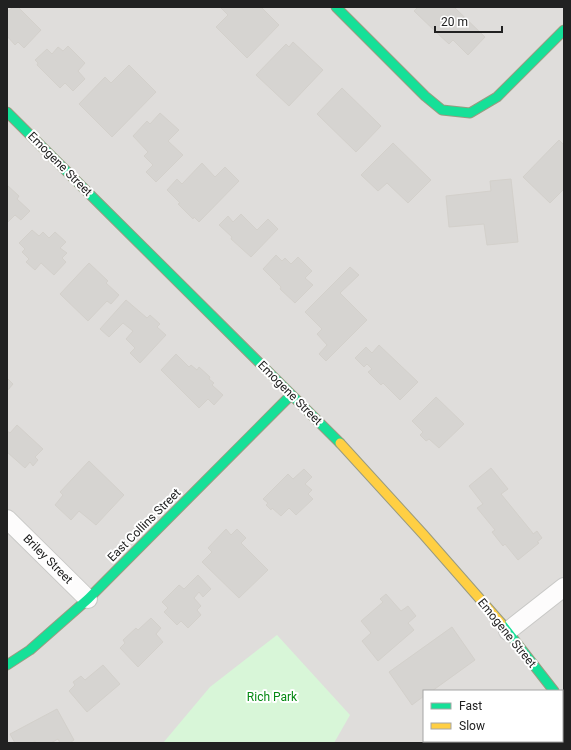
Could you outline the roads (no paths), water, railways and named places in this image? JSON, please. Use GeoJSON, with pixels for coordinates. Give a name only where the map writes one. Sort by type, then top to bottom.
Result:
{"type":"FeatureCollection","features":[{"type":"Feature","properties":{"kind":"street"},"geometry":{"type":"LineString","coordinates":[[336,7],[425,96],[442,110],[470,113],[497,97],[564,30]]}},
{"type":"Feature","properties":{"kind":"street","name":"Emogene Street"},"geometry":{"type":"LineString","coordinates":[[7,112],[350,453],[508,631],[553,690]]}},
{"type":"Feature","properties":{"kind":"street","name":"East Collins Street"},"geometry":{"type":"LineString","coordinates":[[7,665],[30,650],[88,599],[292,395]]}},
{"type":"Feature","properties":{"kind":"street","name":"Briley Street"},"geometry":{"type":"LineString","coordinates":[[7,519],[88,599]]}},
{"type":"Feature","properties":{"kind":"street"},"geometry":{"type":"LineString","coordinates":[[508,631],[564,587]]}},
{"type":"Feature","properties":{"kind":"park label","name":"Rich Park"},"geometry":{"type":"Point","coordinates":[272,697]}}]}
